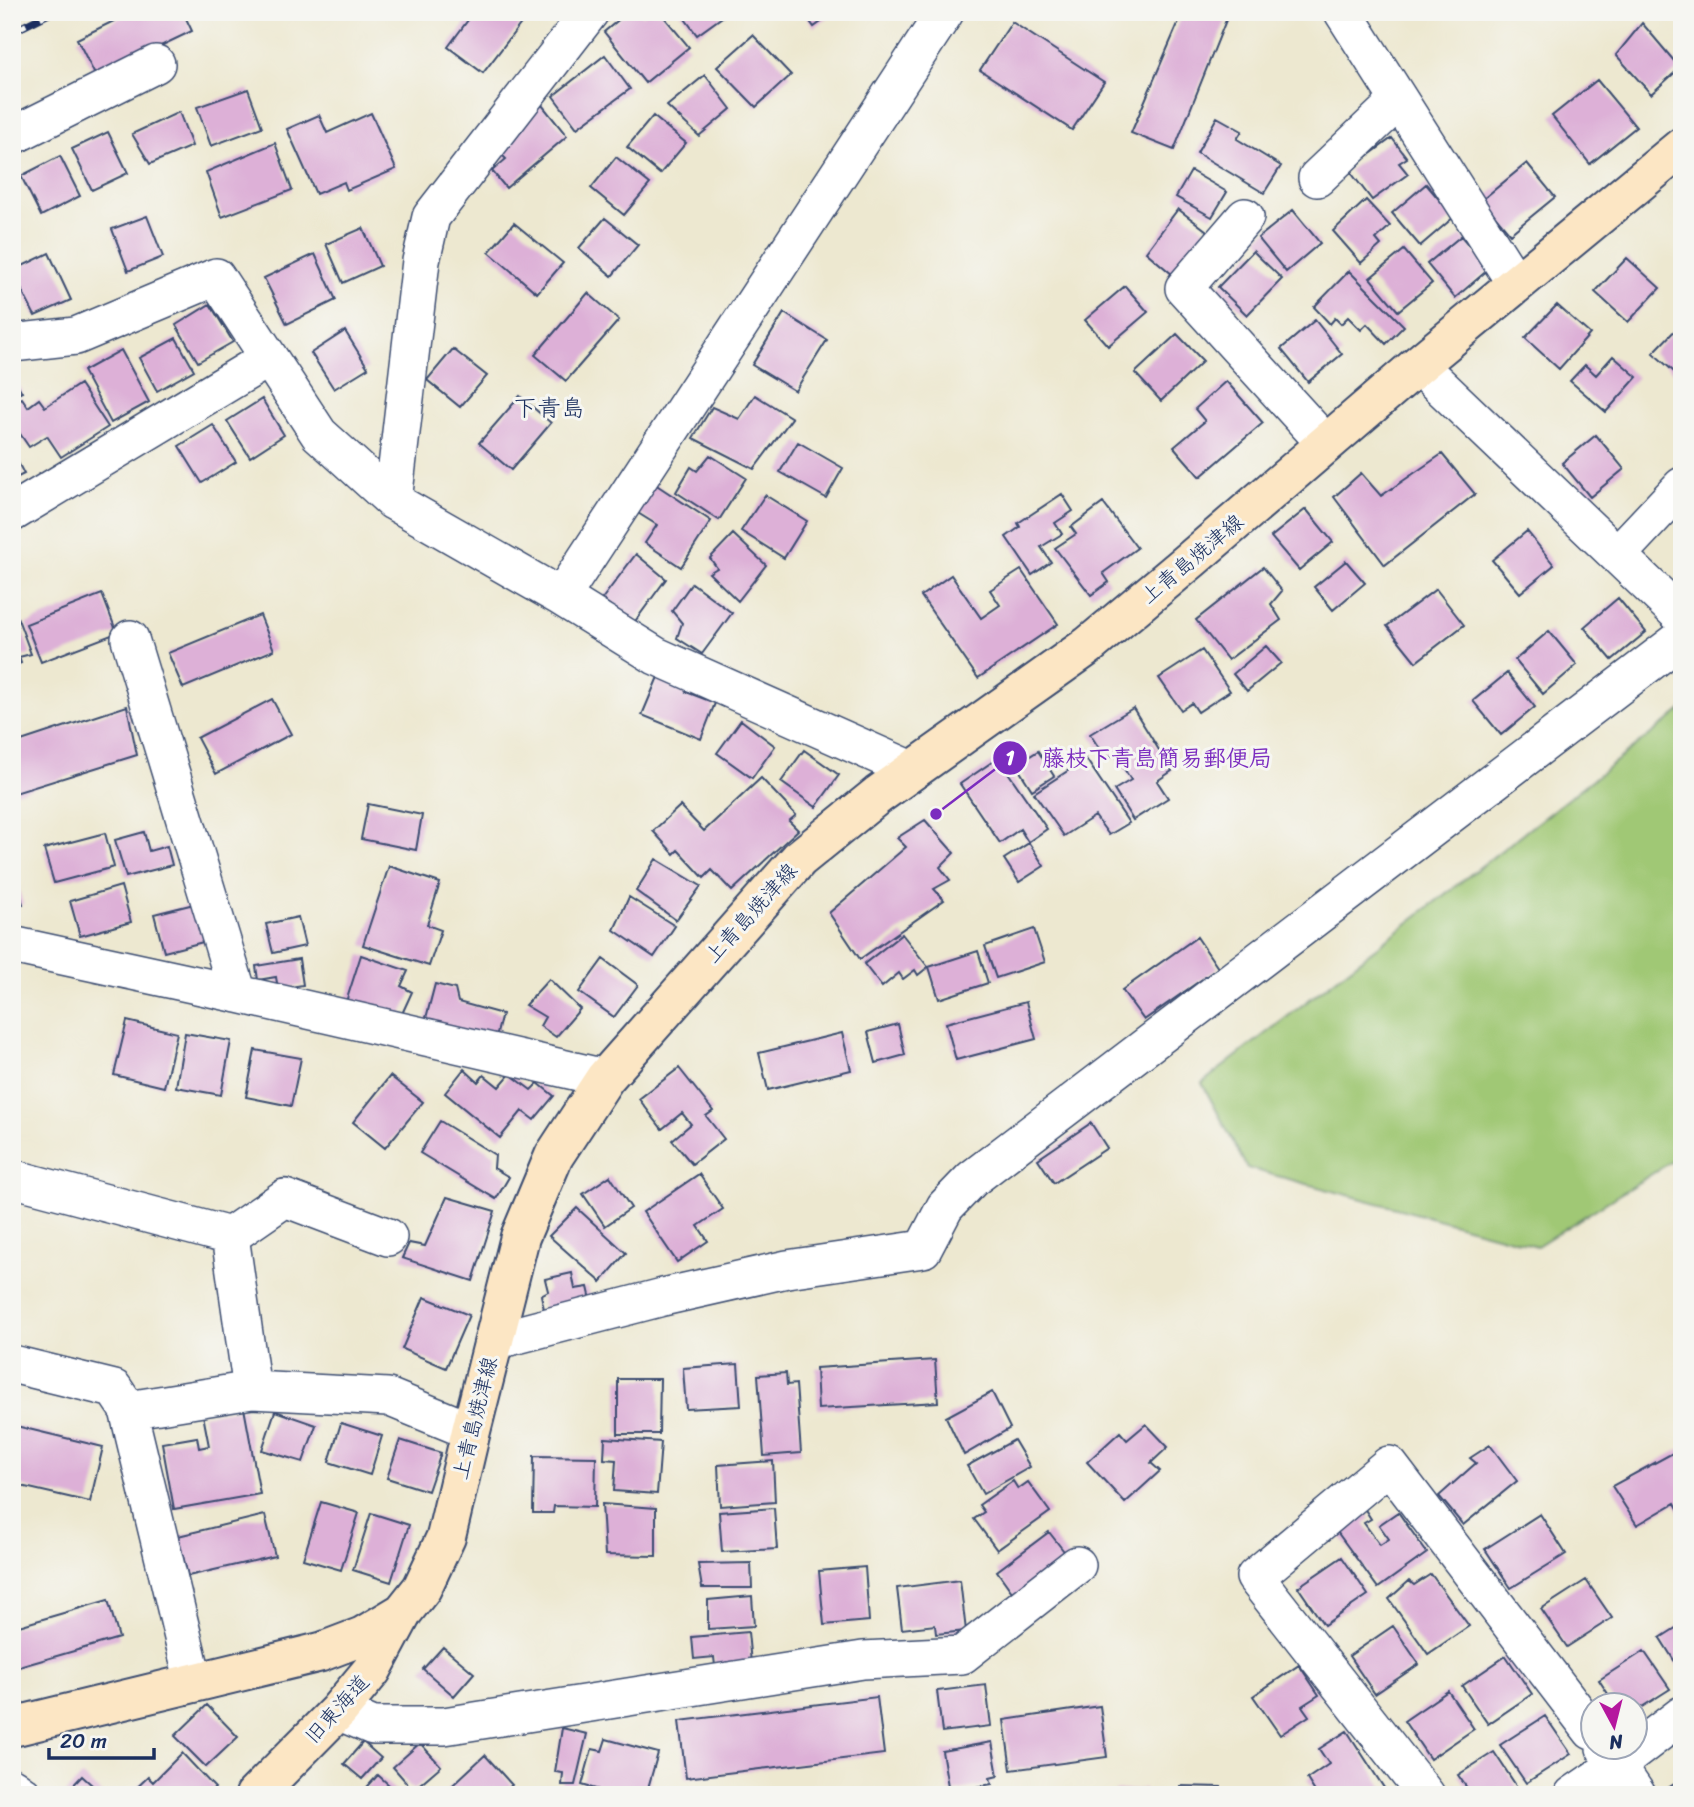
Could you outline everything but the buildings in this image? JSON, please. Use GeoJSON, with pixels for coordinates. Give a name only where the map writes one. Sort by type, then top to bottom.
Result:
{"type":"FeatureCollection","features":[{"type":"Feature","properties":{"kind":"main road","name":"上青島焼津線"},"geometry":{"type":"LineString","coordinates":[[12,1727],[321,1652],[363,1636],[403,1612],[422,1588],[446,1537],[520,1237],[554,1156],[605,1078],[799,859],[878,795],[1088,646],[1419,365],[1682,147]]}},
{"type":"Feature","properties":{"kind":"main road","name":"旧東海道"},"geometry":{"type":"LineString","coordinates":[[255,1795],[338,1712],[372,1670],[403,1612]]}},
{"type":"Feature","properties":{"kind":"street"},"geometry":{"type":"LineString","coordinates":[[393,501],[421,261],[431,217],[590,12]]}},
{"type":"Feature","properties":{"kind":"street"},"geometry":{"type":"LineString","coordinates":[[561,597],[945,12]]}},
{"type":"Feature","properties":{"kind":"street"},"geometry":{"type":"LineString","coordinates":[[1343,12],[1516,284]]}},
{"type":"Feature","properties":{"kind":"street"},"geometry":{"type":"LineString","coordinates":[[12,136],[156,64]]}},
{"type":"Feature","properties":{"kind":"street"},"geometry":{"type":"LineString","coordinates":[[1318,177],[1399,100]]}},
{"type":"Feature","properties":{"kind":"street"},"geometry":{"type":"LineString","coordinates":[[1245,217],[1184,288],[1326,444]]}},
{"type":"Feature","properties":{"kind":"street"},"geometry":{"type":"LineString","coordinates":[[12,343],[76,336],[216,277],[319,434],[393,501],[561,597],[656,656],[912,770]]}},
{"type":"Feature","properties":{"kind":"street"},"geometry":{"type":"LineString","coordinates":[[12,513],[269,358]]}},
{"type":"Feature","properties":{"kind":"street"},"geometry":{"type":"LineString","coordinates":[[1419,365],[1682,617]]}},
{"type":"Feature","properties":{"kind":"street"},"geometry":{"type":"LineString","coordinates":[[1617,555],[1682,486]]}},
{"type":"Feature","properties":{"kind":"street"},"geometry":{"type":"LineString","coordinates":[[494,1341],[663,1297],[787,1269],[923,1249],[945,1207],[972,1179],[1682,638]]}},
{"type":"Feature","properties":{"kind":"street"},"geometry":{"type":"LineString","coordinates":[[130,639],[238,994]]}},
{"type":"Feature","properties":{"kind":"street"},"geometry":{"type":"LineString","coordinates":[[12,945],[605,1078]]}},
{"type":"Feature","properties":{"kind":"street"},"geometry":{"type":"LineString","coordinates":[[12,1178],[230,1236],[285,1198],[388,1237]]}},
{"type":"Feature","properties":{"kind":"street"},"geometry":{"type":"LineString","coordinates":[[230,1236],[252,1390]]}},
{"type":"Feature","properties":{"kind":"street"},"geometry":{"type":"LineString","coordinates":[[12,1364],[114,1389],[128,1410],[194,1683]]}},
{"type":"Feature","properties":{"kind":"street"},"geometry":{"type":"LineString","coordinates":[[128,1410],[252,1390],[387,1397],[471,1431]]}},
{"type":"Feature","properties":{"kind":"street"},"geometry":{"type":"LineString","coordinates":[[1426,1795],[1255,1577],[1389,1465],[1578,1713]]}},
{"type":"Feature","properties":{"kind":"street"},"geometry":{"type":"LineString","coordinates":[[338,1712],[373,1726],[444,1726],[863,1660],[962,1655],[1077,1565]]}},
{"type":"Feature","properties":{"kind":"street"},"geometry":{"type":"LineString","coordinates":[[1648,1735],[1682,1715]]}},
{"type":"Feature","properties":{"kind":"street"},"geometry":{"type":"LineString","coordinates":[[1573,1795],[1605,1762]]}},
{"type":"Feature","properties":{"kind":"street"},"geometry":{"type":"LineString","coordinates":[[1615,1762],[1637,1795]]}},
{"type":"Feature","properties":{"kind":"street"},"geometry":{"type":"LineString","coordinates":[[12,1787],[23,1795]]}},
{"type":"Feature","properties":{"kind":"green space"},"geometry":{"type":"Polygon","coordinates":[[[1682,710],[1682,1155],[1537,1246],[1247,1168],[1202,1083],[1682,710]]]}},
{"type":"Feature","properties":{"kind":"railway"},"geometry":{"type":"LineString","coordinates":[[12,15],[19,12]]}},
{"type":"Feature","properties":{"kind":"railway"},"geometry":{"type":"LineString","coordinates":[[12,32],[52,12]]}},
{"type":"Feature","properties":{"kind":"place","name":"藤枝下青島簡易郵便局"},"geometry":{"type":"Point","coordinates":[936,814]}},
{"type":"Feature","properties":{"kind":"district","name":"下青島"},"geometry":{"type":"Point","coordinates":[549,408]}}]}
